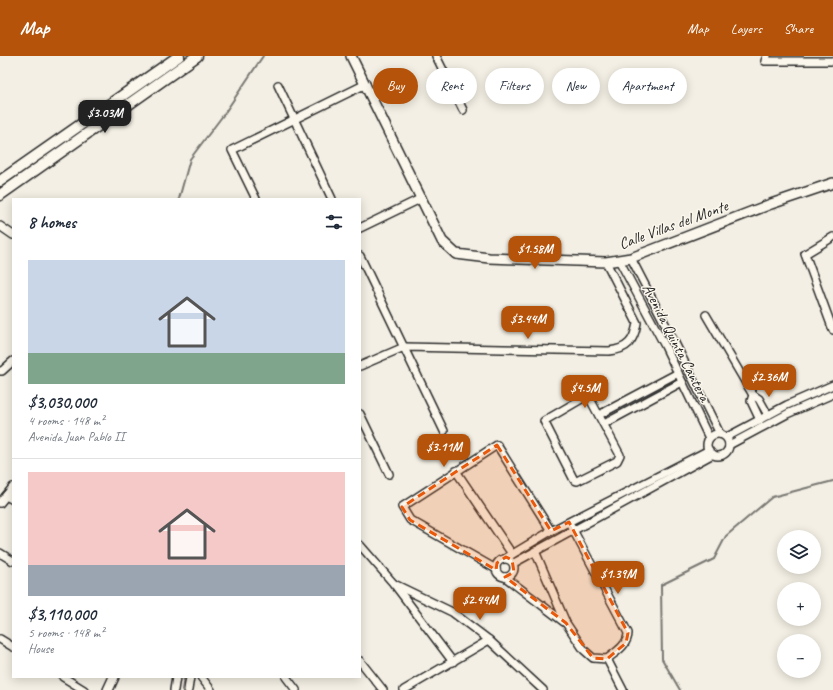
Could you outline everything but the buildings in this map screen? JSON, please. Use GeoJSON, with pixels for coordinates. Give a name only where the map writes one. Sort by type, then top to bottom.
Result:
{"type":"FeatureCollection","features":[{"type":"Feature","properties":{"kind":"main road"},"geometry":{"type":"LineString","coordinates":[[0,181],[179,56]]}},
{"type":"Feature","properties":{"kind":"main road"},"geometry":{"type":"LineString","coordinates":[[0,195],[197,56]]}},
{"type":"Feature","properties":{"kind":"street","name":"Calle Villas del Monte"},"geometry":{"type":"LineString","coordinates":[[351,56],[442,241],[456,254],[489,258],[606,262],[632,258],[771,204],[833,183]]}},
{"type":"Feature","properties":{"kind":"street"},"geometry":{"type":"LineString","coordinates":[[436,56],[463,110]]}},
{"type":"Feature","properties":{"kind":"street"},"geometry":{"type":"LineString","coordinates":[[767,56],[765,61],[821,59],[833,61]]}},
{"type":"Feature","properties":{"kind":"street"},"geometry":{"type":"LineString","coordinates":[[256,198],[232,150],[366,84]]}},
{"type":"Feature","properties":{"kind":"street"},"geometry":{"type":"LineString","coordinates":[[278,85],[332,198]]}},
{"type":"Feature","properties":{"kind":"street"},"geometry":{"type":"LineString","coordinates":[[361,228],[422,198]]}},
{"type":"Feature","properties":{"kind":"street"},"geometry":{"type":"LineString","coordinates":[[0,226],[12,234]]}},
{"type":"Feature","properties":{"kind":"street"},"geometry":{"type":"LineString","coordinates":[[833,237],[805,254],[833,330]]}},
{"type":"Feature","properties":{"kind":"street"},"geometry":{"type":"LineString","coordinates":[[361,258],[444,431]]}},
{"type":"Feature","properties":{"kind":"street","name":"Avenida Quinta Cantera"},"geometry":{"type":"LineString","coordinates":[[632,258],[720,434]]}},
{"type":"Feature","properties":{"kind":"street","name":"Avenida Quinta Cantera"},"geometry":{"type":"LineString","coordinates":[[619,260],[678,374],[709,438]]}},
{"type":"Feature","properties":{"kind":"street"},"geometry":{"type":"LineString","coordinates":[[361,366],[404,347],[619,350],[629,345],[635,334],[637,323],[606,262]]}},
{"type":"Feature","properties":{"kind":"street"},"geometry":{"type":"LineString","coordinates":[[706,315],[753,395],[759,399],[768,416]]}},
{"type":"Feature","properties":{"kind":"street"},"geometry":{"type":"LineString","coordinates":[[0,371],[12,362]]}},
{"type":"Feature","properties":{"kind":"street"},"geometry":{"type":"LineString","coordinates":[[599,415],[678,374]]}},
{"type":"Feature","properties":{"kind":"street"},"geometry":{"type":"LineString","coordinates":[[604,424],[682,382]]}},
{"type":"Feature","properties":{"kind":"street"},"geometry":{"type":"LineString","coordinates":[[727,437],[786,405],[833,385]]}},
{"type":"Feature","properties":{"kind":"street"},"geometry":{"type":"LineString","coordinates":[[729,445],[787,414],[833,394]]}},
{"type":"Feature","properties":{"kind":"street"},"geometry":{"type":"LineString","coordinates":[[753,395],[751,401],[760,420]]}},
{"type":"Feature","properties":{"kind":"street"},"geometry":{"type":"LineString","coordinates":[[585,397],[590,399],[604,424],[620,455],[619,459],[580,480],[574,480],[544,421],[585,397]]}},
{"type":"Feature","properties":{"kind":"street"},"geometry":{"type":"LineString","coordinates":[[361,416],[389,474]]}},
{"type":"Feature","properties":{"kind":"street"},"geometry":{"type":"LineString","coordinates":[[720,434],[727,437],[729,445],[728,450],[724,454],[718,456],[711,452],[707,444],[709,438],[720,434]]}},
{"type":"Feature","properties":{"kind":"street"},"geometry":{"type":"LineString","coordinates":[[551,532],[496,445],[402,507],[410,520],[496,569],[499,575],[505,577],[566,623]]}},
{"type":"Feature","properties":{"kind":"street"},"geometry":{"type":"LineString","coordinates":[[496,569],[499,560],[509,556],[569,522],[617,501],[711,452]]}},
{"type":"Feature","properties":{"kind":"street"},"geometry":{"type":"LineString","coordinates":[[456,471],[514,563],[514,572],[505,577]]}},
{"type":"Feature","properties":{"kind":"street"},"geometry":{"type":"LineString","coordinates":[[0,503],[12,488]]}},
{"type":"Feature","properties":{"kind":"street"},"geometry":{"type":"LineString","coordinates":[[6,496],[12,499]]}},
{"type":"Feature","properties":{"kind":"street"},"geometry":{"type":"LineString","coordinates":[[514,563],[572,530],[617,501]]}},
{"type":"Feature","properties":{"kind":"street"},"geometry":{"type":"LineString","coordinates":[[535,551],[566,623],[584,650],[593,658],[607,659],[626,643],[628,633],[569,522]]}},
{"type":"Feature","properties":{"kind":"street"},"geometry":{"type":"LineString","coordinates":[[361,546],[394,584],[453,662]]}},
{"type":"Feature","properties":{"kind":"street"},"geometry":{"type":"LineString","coordinates":[[0,553],[12,560]]}},
{"type":"Feature","properties":{"kind":"street"},"geometry":{"type":"LineString","coordinates":[[394,584],[452,612],[489,640],[542,689]]}},
{"type":"Feature","properties":{"kind":"street"},"geometry":{"type":"LineString","coordinates":[[0,639],[12,646]]}},
{"type":"Feature","properties":{"kind":"street"},"geometry":{"type":"LineString","coordinates":[[404,690],[489,640]]}},
{"type":"Feature","properties":{"kind":"street"},"geometry":{"type":"LineString","coordinates":[[607,659],[622,690]]}},
{"type":"Feature","properties":{"kind":"street"},"geometry":{"type":"LineString","coordinates":[[361,662],[383,690]]}},
{"type":"Feature","properties":{"kind":"street"},"geometry":{"type":"LineString","coordinates":[[65,678],[84,690]]}},
{"type":"Feature","properties":{"kind":"street"},"geometry":{"type":"LineString","coordinates":[[74,684],[77,678]]}},
{"type":"Feature","properties":{"kind":"street"},"geometry":{"type":"LineString","coordinates":[[108,690],[114,678]]}},
{"type":"Feature","properties":{"kind":"street"},"geometry":{"type":"LineString","coordinates":[[174,690],[176,678]]}},
{"type":"Feature","properties":{"kind":"street"},"geometry":{"type":"LineString","coordinates":[[188,690],[190,678]]}},
{"type":"Feature","properties":{"kind":"street"},"geometry":{"type":"LineString","coordinates":[[202,678],[211,690]]}},
{"type":"Feature","properties":{"kind":"street"},"geometry":{"type":"LineString","coordinates":[[287,678],[296,690]]}},
{"type":"Feature","properties":{"kind":"highlighted area"},"geometry":{"type":"Polygon","coordinates":[[[497,445],[551,531],[569,522],[628,633],[626,643],[607,659],[593,658],[566,623],[505,577],[514,572],[512,560],[506,557],[497,563],[496,570],[410,520],[402,507],[497,445]]]}},
{"type":"Feature","properties":{"kind":"waterway"},"geometry":{"type":"LineString","coordinates":[[179,198],[190,159],[224,114],[263,56]]}},
{"type":"Feature","properties":{"kind":"waterway"},"geometry":{"type":"LineString","coordinates":[[680,690],[662,659],[661,585],[714,559],[726,536],[772,497],[833,481]]}},
{"type":"Feature","properties":{"kind":"waterway"},"geometry":{"type":"LineString","coordinates":[[182,690],[184,678]]}}]}
